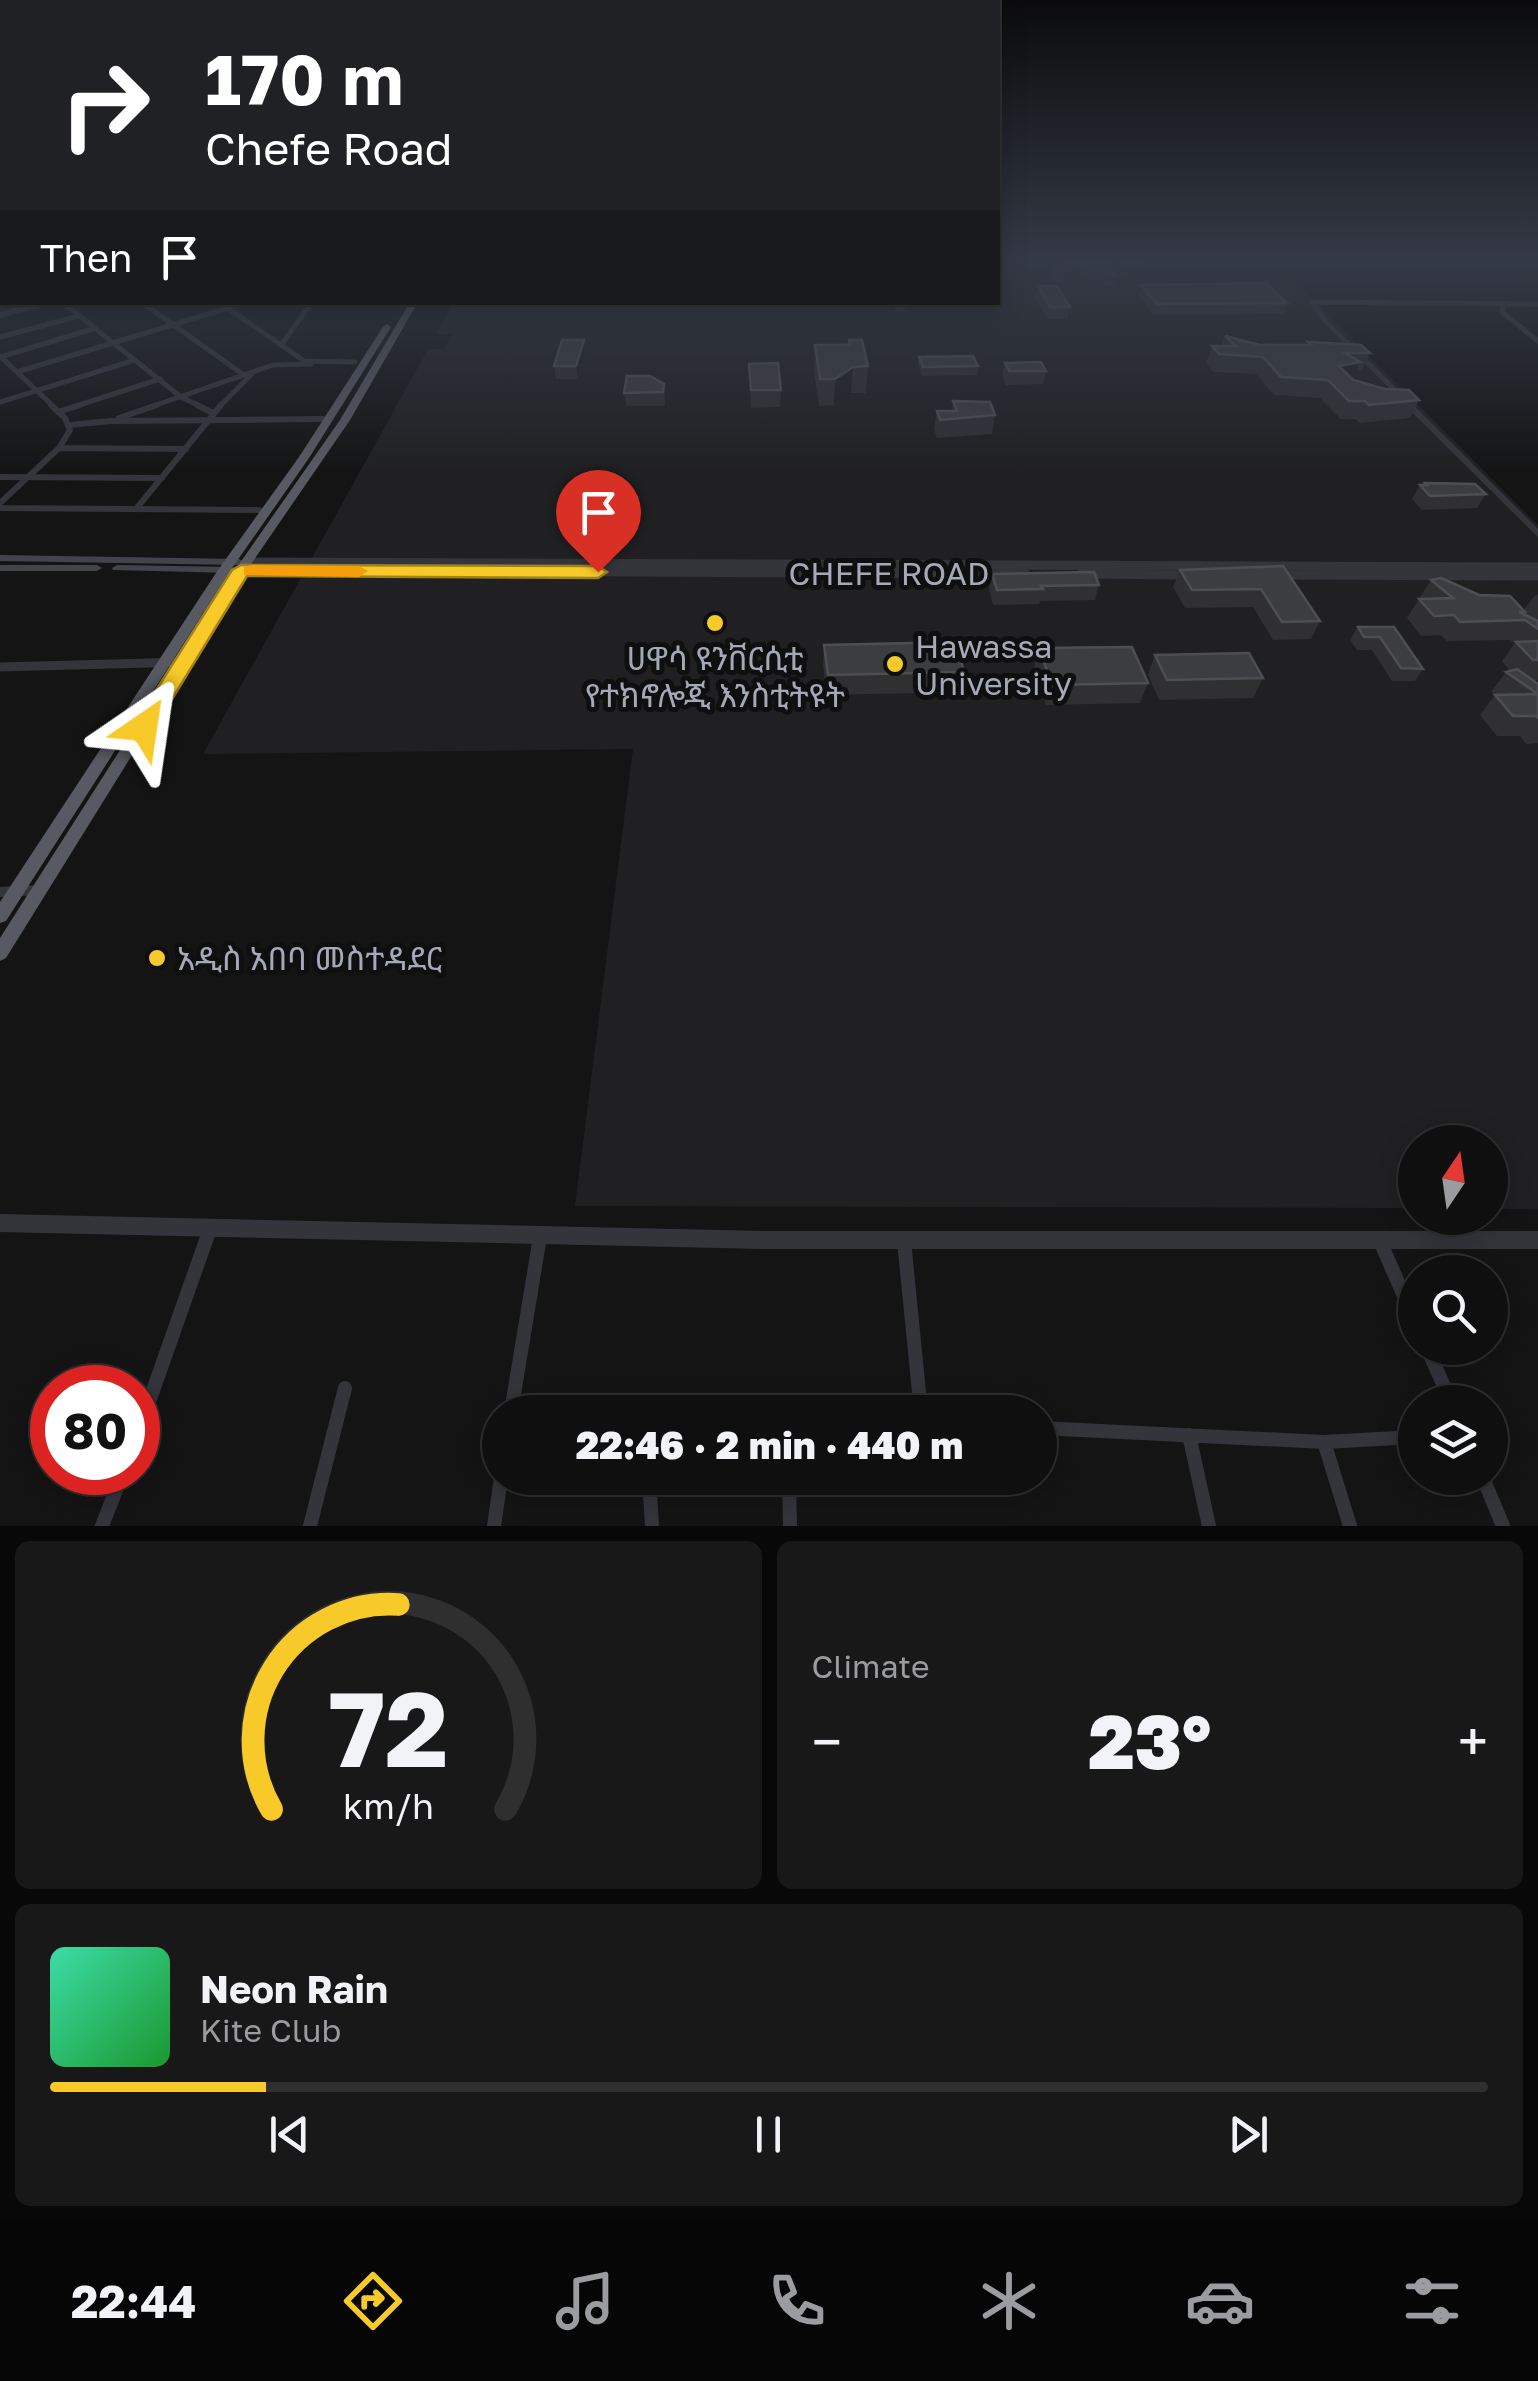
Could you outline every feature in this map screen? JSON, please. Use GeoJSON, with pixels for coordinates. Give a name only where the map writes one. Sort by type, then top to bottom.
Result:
{"type":"FeatureCollection","features":[{"type":"Feature","properties":{"kind":"highway"},"geometry":{"type":"LineString","coordinates":[[0,953],[186,662],[235,566],[384,332]]}},
{"type":"Feature","properties":{"kind":"highway"},"geometry":{"type":"LineString","coordinates":[[0,916],[8,892],[166,662],[336,434],[396,332]]}},
{"type":"Feature","properties":{"kind":"main road"},"geometry":{"type":"LineString","coordinates":[[0,558],[235,566]]}},
{"type":"Feature","properties":{"kind":"main road"},"geometry":{"type":"LineString","coordinates":[[0,568],[235,566]]}},
{"type":"Feature","properties":{"kind":"street"},"geometry":{"type":"LineString","coordinates":[[0,356],[82,332]]}},
{"type":"Feature","properties":{"kind":"street"},"geometry":{"type":"LineString","coordinates":[[101,332],[181,397],[212,416]]}},
{"type":"Feature","properties":{"kind":"street"},"geometry":{"type":"LineString","coordinates":[[17,372],[151,332]]}},
{"type":"Feature","properties":{"kind":"street"},"geometry":{"type":"LineString","coordinates":[[181,332],[244,375]]}},
{"type":"Feature","properties":{"kind":"street"},"geometry":{"type":"LineString","coordinates":[[264,332],[311,364]]}},
{"type":"Feature","properties":{"kind":"street"},"geometry":{"type":"LineString","coordinates":[[282,344],[290,332]]}},
{"type":"Feature","properties":{"kind":"street"},"geometry":{"type":"LineString","coordinates":[[1336,332],[1538,534]]}},
{"type":"Feature","properties":{"kind":"street"},"geometry":{"type":"LineString","coordinates":[[0,356],[69,425],[69,436],[59,448],[0,506]]}},
{"type":"Feature","properties":{"kind":"street"},"geometry":{"type":"LineString","coordinates":[[0,402],[135,360]]}},
{"type":"Feature","properties":{"kind":"street"},"geometry":{"type":"LineString","coordinates":[[112,421],[276,364],[355,362]]}},
{"type":"Feature","properties":{"kind":"street"},"geometry":{"type":"LineString","coordinates":[[136,509],[212,416],[254,372]]}},
{"type":"Feature","properties":{"kind":"street"},"geometry":{"type":"LineString","coordinates":[[58,412],[160,379]]}},
{"type":"Feature","properties":{"kind":"street"},"geometry":{"type":"LineString","coordinates":[[69,425],[212,416],[323,419]]}},
{"type":"Feature","properties":{"kind":"street"},"geometry":{"type":"LineString","coordinates":[[59,448],[186,448]]}},
{"type":"Feature","properties":{"kind":"street"},"geometry":{"type":"LineString","coordinates":[[0,477],[163,478]]}},
{"type":"Feature","properties":{"kind":"street"},"geometry":{"type":"LineString","coordinates":[[0,506],[259,510]]}},
{"type":"Feature","properties":{"kind":"street","name":"CHEFE ROAD"},"geometry":{"type":"LineString","coordinates":[[235,566],[1538,567]]}},
{"type":"Feature","properties":{"kind":"street","name":"CHEFE ROAD"},"geometry":{"type":"LineString","coordinates":[[235,566],[1538,576]]}},
{"type":"Feature","properties":{"kind":"street"},"geometry":{"type":"LineString","coordinates":[[0,667],[186,662]]}},
{"type":"Feature","properties":{"kind":"street"},"geometry":{"type":"LineString","coordinates":[[8,892],[41,890]]}},
{"type":"Feature","properties":{"kind":"street"},"geometry":{"type":"LineString","coordinates":[[0,1223],[540,1237],[1538,1240]]}},
{"type":"Feature","properties":{"kind":"street"},"geometry":{"type":"LineString","coordinates":[[160,1371],[210,1229]]}},
{"type":"Feature","properties":{"kind":"street"},"geometry":{"type":"LineString","coordinates":[[514,1395],[540,1237]]}},
{"type":"Feature","properties":{"kind":"street"},"geometry":{"type":"LineString","coordinates":[[904,1240],[919,1395]]}},
{"type":"Feature","properties":{"kind":"street"},"geometry":{"type":"LineString","coordinates":[[1380,1240],[1398,1282]]}},
{"type":"Feature","properties":{"kind":"street"},"geometry":{"type":"LineString","coordinates":[[310,1526],[345,1388]]}},
{"type":"Feature","properties":{"kind":"street"},"geometry":{"type":"LineString","coordinates":[[1057,1429],[1324,1442],[1398,1439]]}},
{"type":"Feature","properties":{"kind":"street"},"geometry":{"type":"LineString","coordinates":[[1188,1436],[1209,1526]]}},
{"type":"Feature","properties":{"kind":"street"},"geometry":{"type":"LineString","coordinates":[[1324,1442],[1350,1526]]}},
{"type":"Feature","properties":{"kind":"street"},"geometry":{"type":"LineString","coordinates":[[102,1526],[114,1495]]}},
{"type":"Feature","properties":{"kind":"street"},"geometry":{"type":"LineString","coordinates":[[494,1526],[499,1495]]}},
{"type":"Feature","properties":{"kind":"street"},"geometry":{"type":"LineString","coordinates":[[650,1495],[652,1526]]}},
{"type":"Feature","properties":{"kind":"street"},"geometry":{"type":"LineString","coordinates":[[789,1495],[790,1526]]}},
{"type":"Feature","properties":{"kind":"street"},"geometry":{"type":"LineString","coordinates":[[1489,1495],[1502,1526]]}},
{"type":"Feature","properties":{"kind":"shaded area","name":"Hawassa University"},"geometry":{"type":"Polygon","coordinates":[[[1345,332],[1538,525],[1538,1209],[1508,1209],[1508,1125],[1398,1125],[1398,1208],[575,1206],[633,749],[203,754],[428,349],[444,349],[452,334],[436,334],[1345,332]]]}},
{"type":"Feature","properties":{"kind":"building"},"geometry":{"type":"Polygon","coordinates":[[[1225,336],[1260,345],[1361,345],[1370,353],[1345,353],[1360,362],[1339,366],[1353,380],[1385,389],[1409,390],[1419,400],[1369,405],[1365,401],[1349,401],[1328,380],[1281,377],[1263,357],[1219,354],[1212,346],[1236,346],[1225,336]]]}},
{"type":"Feature","properties":{"kind":"building"},"geometry":{"type":"Polygon","coordinates":[[[562,340],[584,340],[576,366],[554,366],[562,340]]]}},
{"type":"Feature","properties":{"kind":"building"},"geometry":{"type":"Polygon","coordinates":[[[849,340],[862,340],[868,366],[853,367],[835,379],[820,379],[815,345],[850,345],[849,340]]]}},
{"type":"Feature","properties":{"kind":"building"},"geometry":{"type":"Polygon","coordinates":[[[973,356],[978,366],[923,367],[919,357],[973,356]]]}},
{"type":"Feature","properties":{"kind":"building"},"geometry":{"type":"Polygon","coordinates":[[[1041,362],[1046,371],[1009,371],[1005,363],[1041,362]]]}},
{"type":"Feature","properties":{"kind":"building"},"geometry":{"type":"Polygon","coordinates":[[[778,363],[781,390],[751,390],[749,364],[778,363]]]}},
{"type":"Feature","properties":{"kind":"building"},"geometry":{"type":"Polygon","coordinates":[[[627,376],[650,376],[664,384],[663,392],[624,393],[627,376]]]}},
{"type":"Feature","properties":{"kind":"building"},"geometry":{"type":"Polygon","coordinates":[[[953,401],[990,402],[995,415],[940,420],[937,411],[957,411],[953,401]]]}},
{"type":"Feature","properties":{"kind":"building"},"geometry":{"type":"Polygon","coordinates":[[[1475,484],[1486,494],[1430,496],[1420,485],[1475,484]]]}},
{"type":"Feature","properties":{"kind":"building"},"geometry":{"type":"Polygon","coordinates":[[[1283,566],[1320,621],[1282,622],[1261,589],[1192,590],[1180,570],[1283,566]]]}},
{"type":"Feature","properties":{"kind":"building"},"geometry":{"type":"Polygon","coordinates":[[[1094,572],[1099,585],[997,590],[992,574],[1094,572]]]}},
{"type":"Feature","properties":{"kind":"building"},"geometry":{"type":"Polygon","coordinates":[[[1441,578],[1479,595],[1510,596],[1525,612],[1519,612],[1538,621],[1538,629],[1525,620],[1460,622],[1454,615],[1434,616],[1419,599],[1453,598],[1431,580],[1441,578]]]}},
{"type":"Feature","properties":{"kind":"building"},"geometry":{"type":"Polygon","coordinates":[[[1358,627],[1394,627],[1423,669],[1401,668],[1380,637],[1364,637],[1358,627]]]}},
{"type":"Feature","properties":{"kind":"building"},"geometry":{"type":"Polygon","coordinates":[[[1538,641],[1538,660],[1533,660],[1516,642],[1538,641]]]}},
{"type":"Feature","properties":{"kind":"building"},"geometry":{"type":"Polygon","coordinates":[[[956,642],[964,672],[828,675],[824,645],[956,642]]]}},
{"type":"Feature","properties":{"kind":"building"},"geometry":{"type":"Polygon","coordinates":[[[1132,647],[1148,683],[1052,685],[1039,648],[1132,647]]]}},
{"type":"Feature","properties":{"kind":"building"},"geometry":{"type":"Polygon","coordinates":[[[1249,653],[1263,678],[1167,680],[1155,655],[1249,653]]]}},
{"type":"Feature","properties":{"kind":"building"},"geometry":{"type":"Polygon","coordinates":[[[1517,669],[1538,684],[1538,694],[1506,672],[1517,669]]]}},
{"type":"Feature","properties":{"kind":"building"},"geometry":{"type":"Polygon","coordinates":[[[1538,694],[1538,718],[1513,716],[1495,695],[1538,694]]]}},
{"type":"Feature","properties":{"kind":"slow traffic"},"geometry":{"type":"LineString","coordinates":[[251,571],[359,571]]}},
{"type":"Feature","properties":{"kind":"place","name":"ሀዋሳ ዩንቨርሲቲ የተክኖሎጂ እንስቲትዩት"},"geometry":{"type":"Point","coordinates":[715,623]}},
{"type":"Feature","properties":{"kind":"place","name":"Hawassa University"},"geometry":{"type":"Point","coordinates":[895,664]}},
{"type":"Feature","properties":{"kind":"place","name":"አዲስ አበባ መስተዳደር"},"geometry":{"type":"Point","coordinates":[157,958]}},
{"type":"Feature","properties":{"kind":"route"},"geometry":{"type":"LineString","coordinates":[[144,727],[241,570],[598,572]]}}]}
